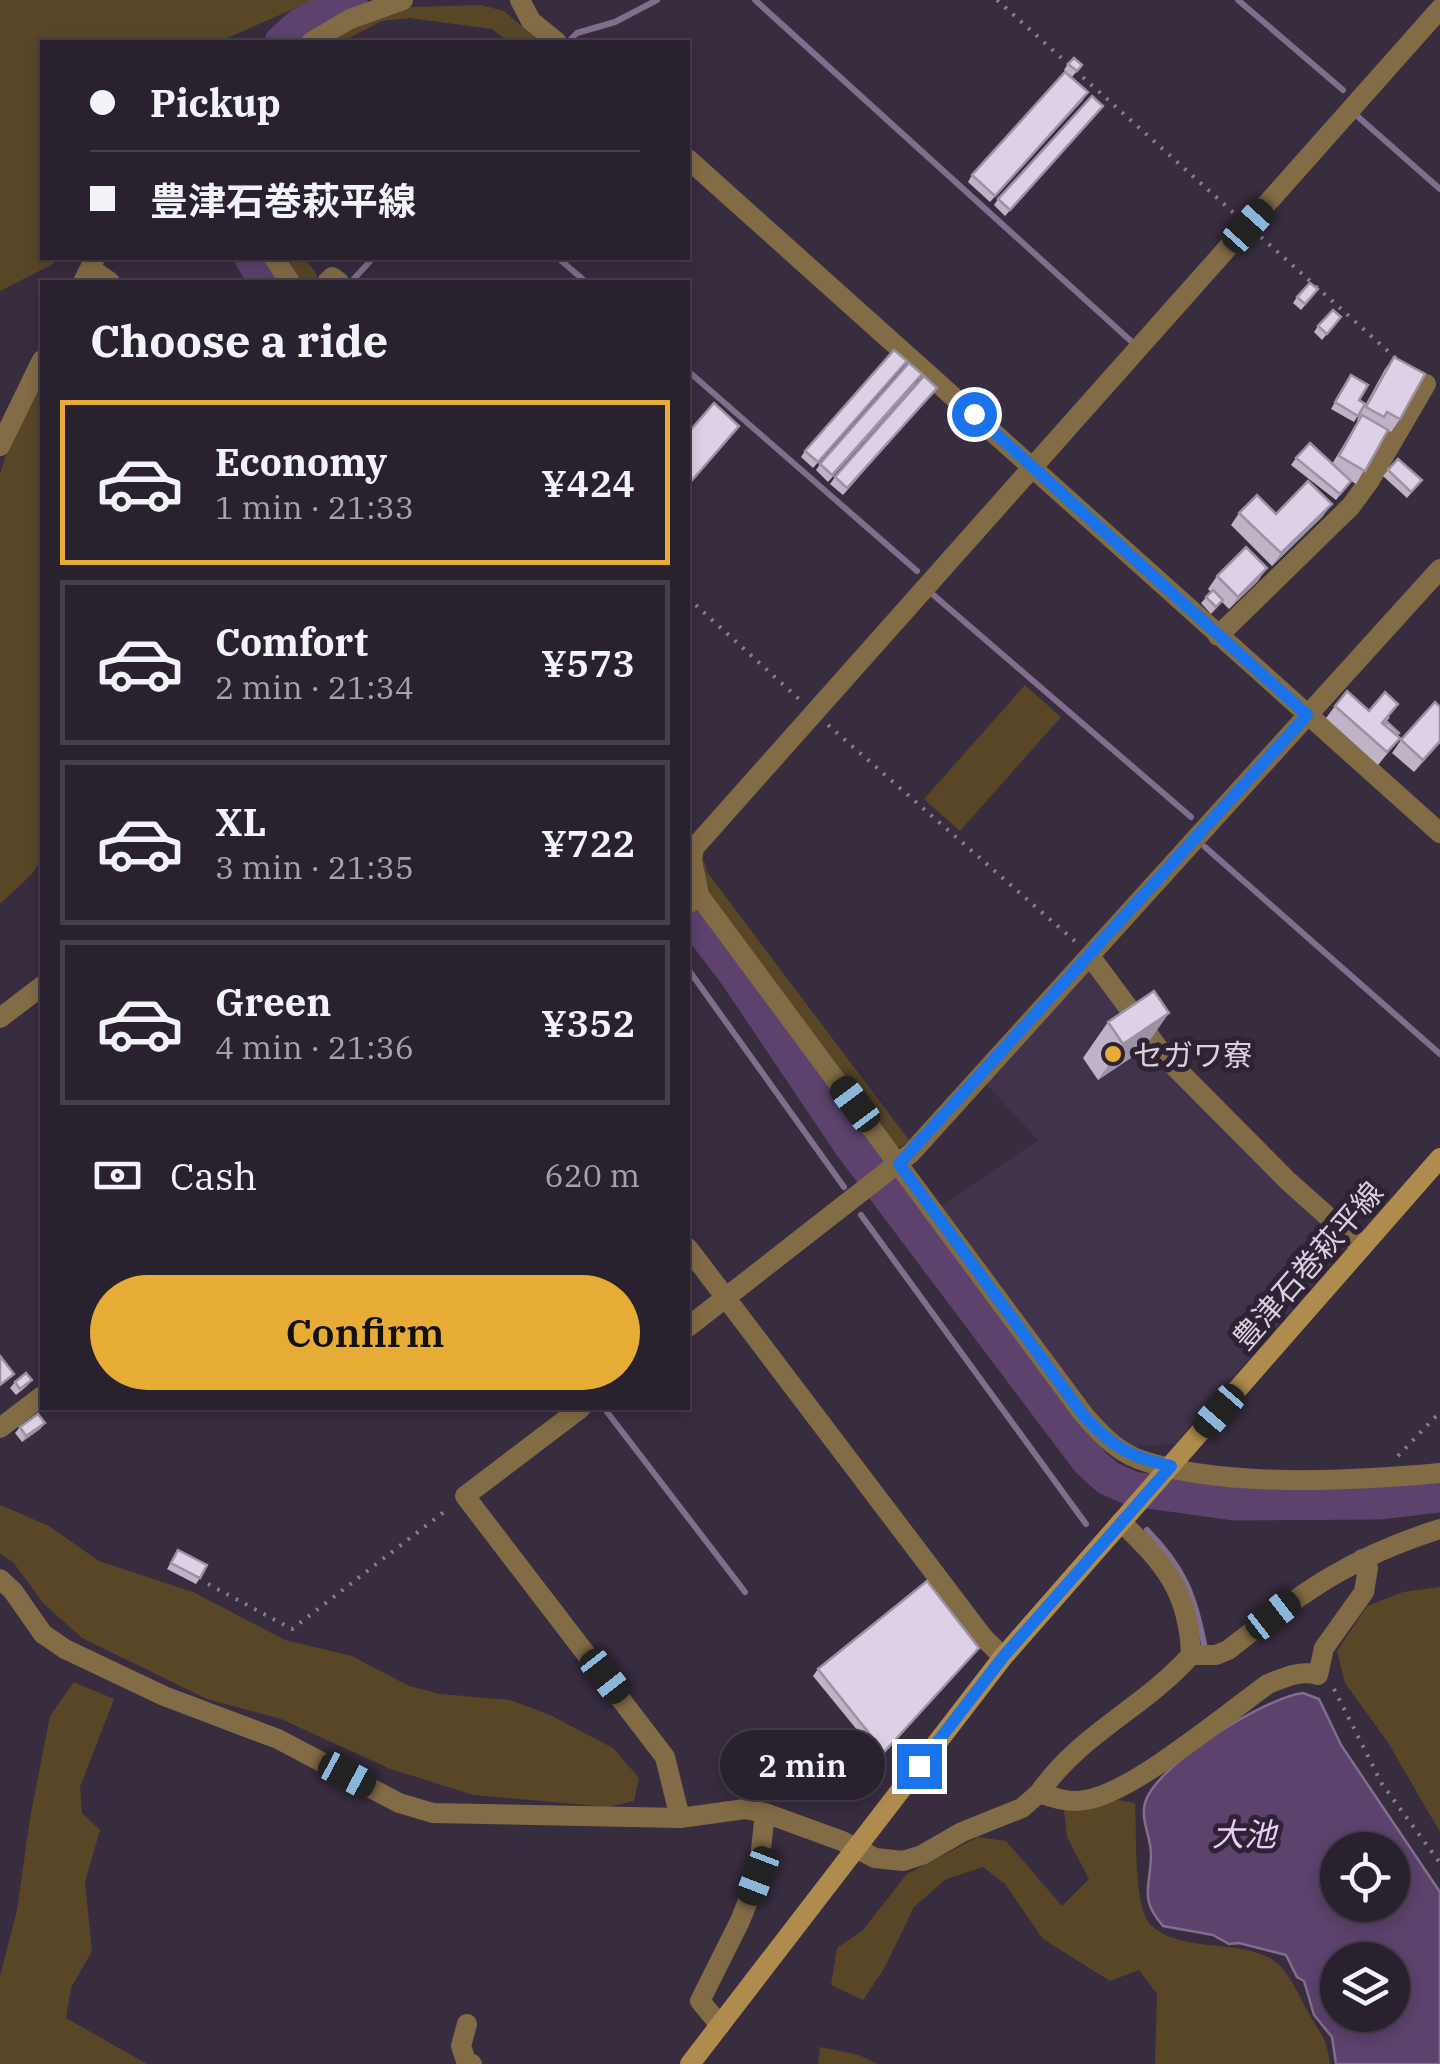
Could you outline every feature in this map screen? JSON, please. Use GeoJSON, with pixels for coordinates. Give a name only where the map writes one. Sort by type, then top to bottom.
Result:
{"type":"FeatureCollection","features":[{"type":"Feature","properties":{"kind":"main road","name":"豊津石巻萩平線"},"geometry":{"type":"LineString","coordinates":[[690,2064],[1003,1657],[1440,1158]]}},
{"type":"Feature","properties":{"kind":"street"},"geometry":{"type":"LineString","coordinates":[[314,40],[350,20],[403,0]]}},
{"type":"Feature","properties":{"kind":"street"},"geometry":{"type":"LineString","coordinates":[[520,0],[531,21],[554,40]]}},
{"type":"Feature","properties":{"kind":"street"},"geometry":{"type":"LineString","coordinates":[[1440,9],[813,712],[694,848],[692,860],[692,895],[1084,1416],[1110,1443],[1166,1471],[1237,1478],[1387,1478],[1440,1472]]}},
{"type":"Feature","properties":{"kind":"street"},"geometry":{"type":"LineString","coordinates":[[690,161],[1440,833]]}},
{"type":"Feature","properties":{"kind":"street"},"geometry":{"type":"LineString","coordinates":[[0,446],[40,364]]}},
{"type":"Feature","properties":{"kind":"street"},"geometry":{"type":"LineString","coordinates":[[1218,636],[1350,506],[1426,384]]}},
{"type":"Feature","properties":{"kind":"street"},"geometry":{"type":"LineString","coordinates":[[690,1325],[897,1165],[1440,569]]}},
{"type":"Feature","properties":{"kind":"street"},"geometry":{"type":"LineString","coordinates":[[1090,956],[1165,1057],[1288,1181],[1362,1247]]}},
{"type":"Feature","properties":{"kind":"street"},"geometry":{"type":"LineString","coordinates":[[0,1018],[40,988]]}},
{"type":"Feature","properties":{"kind":"street"},"geometry":{"type":"LineString","coordinates":[[690,1251],[983,1636],[1003,1657]]}},
{"type":"Feature","properties":{"kind":"street"},"geometry":{"type":"LineString","coordinates":[[0,1428],[40,1398]]}},
{"type":"Feature","properties":{"kind":"street"},"geometry":{"type":"LineString","coordinates":[[578,1410],[465,1496],[665,1757],[680,1818]]}},
{"type":"Feature","properties":{"kind":"street"},"geometry":{"type":"LineString","coordinates":[[0,1578],[13,1590],[43,1634],[66,1649],[164,1696],[278,1739],[400,1803],[433,1813],[680,1818],[744,1808],[888,1861],[922,1855],[962,1832],[1022,1808],[1084,1741],[1174,1674],[1192,1655],[1189,1618],[1182,1597],[1168,1571],[1123,1519]]}},
{"type":"Feature","properties":{"kind":"street"},"geometry":{"type":"LineString","coordinates":[[1192,1655],[1216,1656],[1228,1650],[1328,1575],[1391,1544],[1440,1529]]}},
{"type":"Feature","properties":{"kind":"street"},"geometry":{"type":"LineString","coordinates":[[1039,1793],[1067,1802],[1089,1800],[1127,1785],[1268,1684],[1291,1675],[1318,1675],[1324,1648],[1364,1592],[1368,1568],[1362,1559]]}},
{"type":"Feature","properties":{"kind":"street"},"geometry":{"type":"LineString","coordinates":[[720,2026],[700,2002],[758,1876],[765,1813]]}},
{"type":"Feature","properties":{"kind":"street"},"geometry":{"type":"LineString","coordinates":[[467,2024],[461,2046],[466,2060],[472,2064]]}},
{"type":"Feature","properties":{"kind":"path"},"geometry":{"type":"LineString","coordinates":[[997,0],[1426,384]]}},
{"type":"Feature","properties":{"kind":"path"},"geometry":{"type":"LineString","coordinates":[[690,600],[1090,956]]}},
{"type":"Feature","properties":{"kind":"path"},"geometry":{"type":"LineString","coordinates":[[1387,1478],[1392,1464],[1440,1412]]}},
{"type":"Feature","properties":{"kind":"path"},"geometry":{"type":"LineString","coordinates":[[208,1584],[292,1629],[465,1496]]}},
{"type":"Feature","properties":{"kind":"path"},"geometry":{"type":"LineString","coordinates":[[1318,1675],[1334,1689],[1382,1784],[1440,1863]]}},
{"type":"Feature","properties":{"kind":"shaded area"},"geometry":{"type":"Polygon","coordinates":[[[0,0],[314,0],[223,40],[40,40],[40,260],[57,260],[0,291],[0,0]]]}},
{"type":"Feature","properties":{"kind":"shaded area"},"geometry":{"type":"Polygon","coordinates":[[[481,5],[504,11],[538,40],[506,40],[492,29],[409,18],[382,21],[345,40],[329,40],[371,19],[409,7],[481,5]]]}},
{"type":"Feature","properties":{"kind":"shaded area"},"geometry":{"type":"Polygon","coordinates":[[[284,260],[306,260],[317,275],[316,280],[297,280],[284,260]]]}},
{"type":"Feature","properties":{"kind":"shaded area"},"geometry":{"type":"Polygon","coordinates":[[[40,386],[40,861],[0,904],[0,474],[13,433],[40,386]]]}},
{"type":"Feature","properties":{"kind":"shaded area"},"geometry":{"type":"Polygon","coordinates":[[[1025,685],[1061,717],[960,831],[924,799],[1025,685]]]}},
{"type":"Feature","properties":{"kind":"shaded area"},"geometry":{"type":"Polygon","coordinates":[[[702,852],[707,872],[909,1140],[901,1147],[895,1146],[706,895],[702,852]]]}},
{"type":"Feature","properties":{"kind":"shaded area"},"geometry":{"type":"Polygon","coordinates":[[[1089,968],[1349,1242],[1175,1444],[1132,1446],[1108,1427],[939,1207],[1038,1140],[985,1083],[1089,968]]]}},
{"type":"Feature","properties":{"kind":"shaded area"},"geometry":{"type":"Polygon","coordinates":[[[0,1505],[49,1526],[99,1561],[193,1592],[285,1640],[352,1656],[409,1686],[440,1694],[510,1700],[550,1715],[613,1748],[639,1778],[634,1801],[608,1807],[473,1795],[388,1768],[281,1719],[207,1699],[82,1638],[44,1604],[13,1562],[0,1554],[0,1505]]]}},
{"type":"Feature","properties":{"kind":"shaded area"},"geometry":{"type":"Polygon","coordinates":[[[1440,1587],[1440,1832],[1387,1741],[1345,1683],[1337,1651],[1367,1606],[1403,1592],[1440,1587]]]}},
{"type":"Feature","properties":{"kind":"shaded area"},"geometry":{"type":"Polygon","coordinates":[[[74,1682],[114,1699],[80,1787],[82,1813],[100,1830],[85,1882],[92,1951],[71,1988],[66,2018],[147,2064],[0,2064],[0,1976],[17,1910],[30,1818],[50,1716],[74,1682]]]}},
{"type":"Feature","properties":{"kind":"shaded area"},"geometry":{"type":"Polygon","coordinates":[[[1118,1800],[1135,1803],[1141,1902],[1151,1925],[1176,1939],[1242,1949],[1276,1962],[1291,1980],[1321,2034],[1330,2064],[1155,2064],[1157,1994],[1139,1970],[1110,1981],[1043,1939],[1005,1884],[983,1867],[946,1879],[914,1907],[885,1967],[863,2000],[831,1985],[837,1948],[862,1931],[907,1874],[978,1837],[1006,1841],[1062,1906],[1089,1879],[1067,1837],[1064,1810],[1118,1800]]]}},
{"type":"Feature","properties":{"kind":"shaded area"},"geometry":{"type":"Polygon","coordinates":[[[820,2047],[859,2055],[877,2064],[818,2064],[820,2047]]]}},
{"type":"Feature","properties":{"kind":"water","name":"大池"},"geometry":{"type":"Polygon","coordinates":[[[1303,1693],[1319,1699],[1341,1745],[1400,1832],[1320,1832],[1320,1922],[1410,1922],[1410,1847],[1440,1892],[1440,2064],[1336,2064],[1328,2032],[1410,2032],[1410,1942],[1320,1942],[1320,2022],[1304,1981],[1297,1977],[1286,1955],[1163,1926],[1155,1916],[1148,1899],[1151,1854],[1144,1814],[1146,1800],[1155,1785],[1192,1751],[1264,1707],[1303,1693]]]}},
{"type":"Feature","properties":{"kind":"building"},"geometry":{"type":"Polygon","coordinates":[[[1074,58],[1082,65],[1077,71],[1068,64],[1074,58]]]}},
{"type":"Feature","properties":{"kind":"building"},"geometry":{"type":"Polygon","coordinates":[[[1065,72],[1088,92],[995,196],[972,175],[1065,72]]]}},
{"type":"Feature","properties":{"kind":"building"},"geometry":{"type":"Polygon","coordinates":[[[1092,96],[1103,106],[1010,210],[998,199],[1092,96]]]}},
{"type":"Feature","properties":{"kind":"building"},"geometry":{"type":"Polygon","coordinates":[[[1310,283],[1318,289],[1305,304],[1297,297],[1310,283]]]}},
{"type":"Feature","properties":{"kind":"building"},"geometry":{"type":"Polygon","coordinates":[[[1333,310],[1341,317],[1327,334],[1318,326],[1333,310]]]}},
{"type":"Feature","properties":{"kind":"building"},"geometry":{"type":"Polygon","coordinates":[[[894,350],[907,361],[818,462],[805,451],[894,350]]]}},
{"type":"Feature","properties":{"kind":"building"},"geometry":{"type":"Polygon","coordinates":[[[1394,357],[1425,374],[1400,419],[1387,412],[1384,417],[1366,407],[1394,357]]]}},
{"type":"Feature","properties":{"kind":"building"},"geometry":{"type":"Polygon","coordinates":[[[909,363],[922,374],[832,475],[820,464],[909,363]]]}},
{"type":"Feature","properties":{"kind":"building"},"geometry":{"type":"Polygon","coordinates":[[[1351,375],[1368,385],[1359,400],[1365,404],[1358,416],[1335,402],[1351,375]]]}},
{"type":"Feature","properties":{"kind":"building"},"geometry":{"type":"Polygon","coordinates":[[[924,376],[937,388],[847,488],[835,477],[924,376]]]}},
{"type":"Feature","properties":{"kind":"building"},"geometry":{"type":"Polygon","coordinates":[[[714,403],[739,426],[690,483],[690,431],[714,403]]]}},
{"type":"Feature","properties":{"kind":"building"},"geometry":{"type":"Polygon","coordinates":[[[1362,415],[1388,430],[1365,471],[1339,456],[1362,415]]]}},
{"type":"Feature","properties":{"kind":"building"},"geometry":{"type":"Polygon","coordinates":[[[1310,443],[1351,481],[1340,494],[1296,458],[1310,443]]]}},
{"type":"Feature","properties":{"kind":"building"},"geometry":{"type":"Polygon","coordinates":[[[1398,459],[1422,480],[1411,492],[1388,470],[1398,459]]]}},
{"type":"Feature","properties":{"kind":"building"},"geometry":{"type":"Polygon","coordinates":[[[1308,481],[1332,504],[1281,553],[1239,513],[1257,495],[1276,514],[1308,481]]]}},
{"type":"Feature","properties":{"kind":"building"},"geometry":{"type":"Polygon","coordinates":[[[1246,547],[1267,568],[1238,597],[1217,576],[1246,547]]]}},
{"type":"Feature","properties":{"kind":"building"},"geometry":{"type":"Polygon","coordinates":[[[1213,590],[1223,600],[1216,607],[1206,597],[1213,590]]]}},
{"type":"Feature","properties":{"kind":"building"},"geometry":{"type":"Polygon","coordinates":[[[1347,691],[1369,711],[1385,692],[1398,704],[1382,723],[1400,738],[1387,752],[1335,706],[1347,691]]]}},
{"type":"Feature","properties":{"kind":"building"},"geometry":{"type":"Polygon","coordinates":[[[1435,702],[1440,707],[1440,741],[1423,760],[1401,740],[1435,702]]]}},
{"type":"Feature","properties":{"kind":"building"},"geometry":{"type":"Polygon","coordinates":[[[1154,991],[1169,1013],[1123,1044],[1108,1022],[1154,991]]]}},
{"type":"Feature","properties":{"kind":"building"},"geometry":{"type":"Polygon","coordinates":[[[0,1356],[14,1374],[0,1385],[0,1356]]]}},
{"type":"Feature","properties":{"kind":"building"},"geometry":{"type":"Polygon","coordinates":[[[26,1373],[32,1380],[20,1389],[15,1382],[26,1373]]]}},
{"type":"Feature","properties":{"kind":"building"},"geometry":{"type":"Polygon","coordinates":[[[38,1414],[45,1423],[26,1436],[20,1427],[38,1414]]]}},
{"type":"Feature","properties":{"kind":"building"},"geometry":{"type":"Polygon","coordinates":[[[178,1550],[207,1565],[200,1578],[171,1563],[178,1550]]]}},
{"type":"Feature","properties":{"kind":"building"},"geometry":{"type":"Polygon","coordinates":[[[927,1581],[979,1648],[884,1752],[818,1669],[927,1581]]]}},
{"type":"Feature","properties":{"kind":"waterway"},"geometry":{"type":"LineString","coordinates":[[284,40],[301,25],[350,0]]}},
{"type":"Feature","properties":{"kind":"waterway"},"geometry":{"type":"LineString","coordinates":[[570,40],[577,33],[615,22],[657,0]]}},
{"type":"Feature","properties":{"kind":"waterway"},"geometry":{"type":"LineString","coordinates":[[755,0],[1132,342]]}},
{"type":"Feature","properties":{"kind":"waterway"},"geometry":{"type":"LineString","coordinates":[[1238,0],[1343,90]]}},
{"type":"Feature","properties":{"kind":"waterway"},"geometry":{"type":"LineString","coordinates":[[1356,115],[1440,189]]}},
{"type":"Feature","properties":{"kind":"waterway"},"geometry":{"type":"LineString","coordinates":[[253,260],[266,280]]}},
{"type":"Feature","properties":{"kind":"waterway"},"geometry":{"type":"LineString","coordinates":[[353,280],[371,260]]}},
{"type":"Feature","properties":{"kind":"waterway"},"geometry":{"type":"LineString","coordinates":[[560,260],[584,280]]}},
{"type":"Feature","properties":{"kind":"waterway"},"geometry":{"type":"LineString","coordinates":[[690,373],[917,571]]}},
{"type":"Feature","properties":{"kind":"waterway"},"geometry":{"type":"LineString","coordinates":[[930,592],[1191,817]]}},
{"type":"Feature","properties":{"kind":"waterway"},"geometry":{"type":"LineString","coordinates":[[1205,847],[1440,1054]]}},
{"type":"Feature","properties":{"kind":"waterway"},"geometry":{"type":"LineString","coordinates":[[690,914],[736,974],[851,1145],[1089,1461],[1108,1478],[1133,1489],[1234,1503],[1378,1502],[1440,1495]]}},
{"type":"Feature","properties":{"kind":"waterway"},"geometry":{"type":"LineString","coordinates":[[690,972],[844,1187]]}},
{"type":"Feature","properties":{"kind":"waterway"},"geometry":{"type":"LineString","coordinates":[[861,1215],[1086,1524]]}},
{"type":"Feature","properties":{"kind":"waterway"},"geometry":{"type":"LineString","coordinates":[[606,1410],[745,1592]]}},
{"type":"Feature","properties":{"kind":"waterway"},"geometry":{"type":"LineString","coordinates":[[1147,1530],[1170,1556],[1185,1582],[1204,1644]]}},
{"type":"Feature","properties":{"kind":"place","name":"セガワ寮"},"geometry":{"type":"Point","coordinates":[1113,1054]}},
{"type":"Feature","properties":{"kind":"route"},"geometry":{"type":"LineString","coordinates":[[919,1766],[1003,1657],[1171,1466],[1138,1458],[1110,1443],[1084,1416],[899,1164],[1307,715],[974,414]]}}]}
